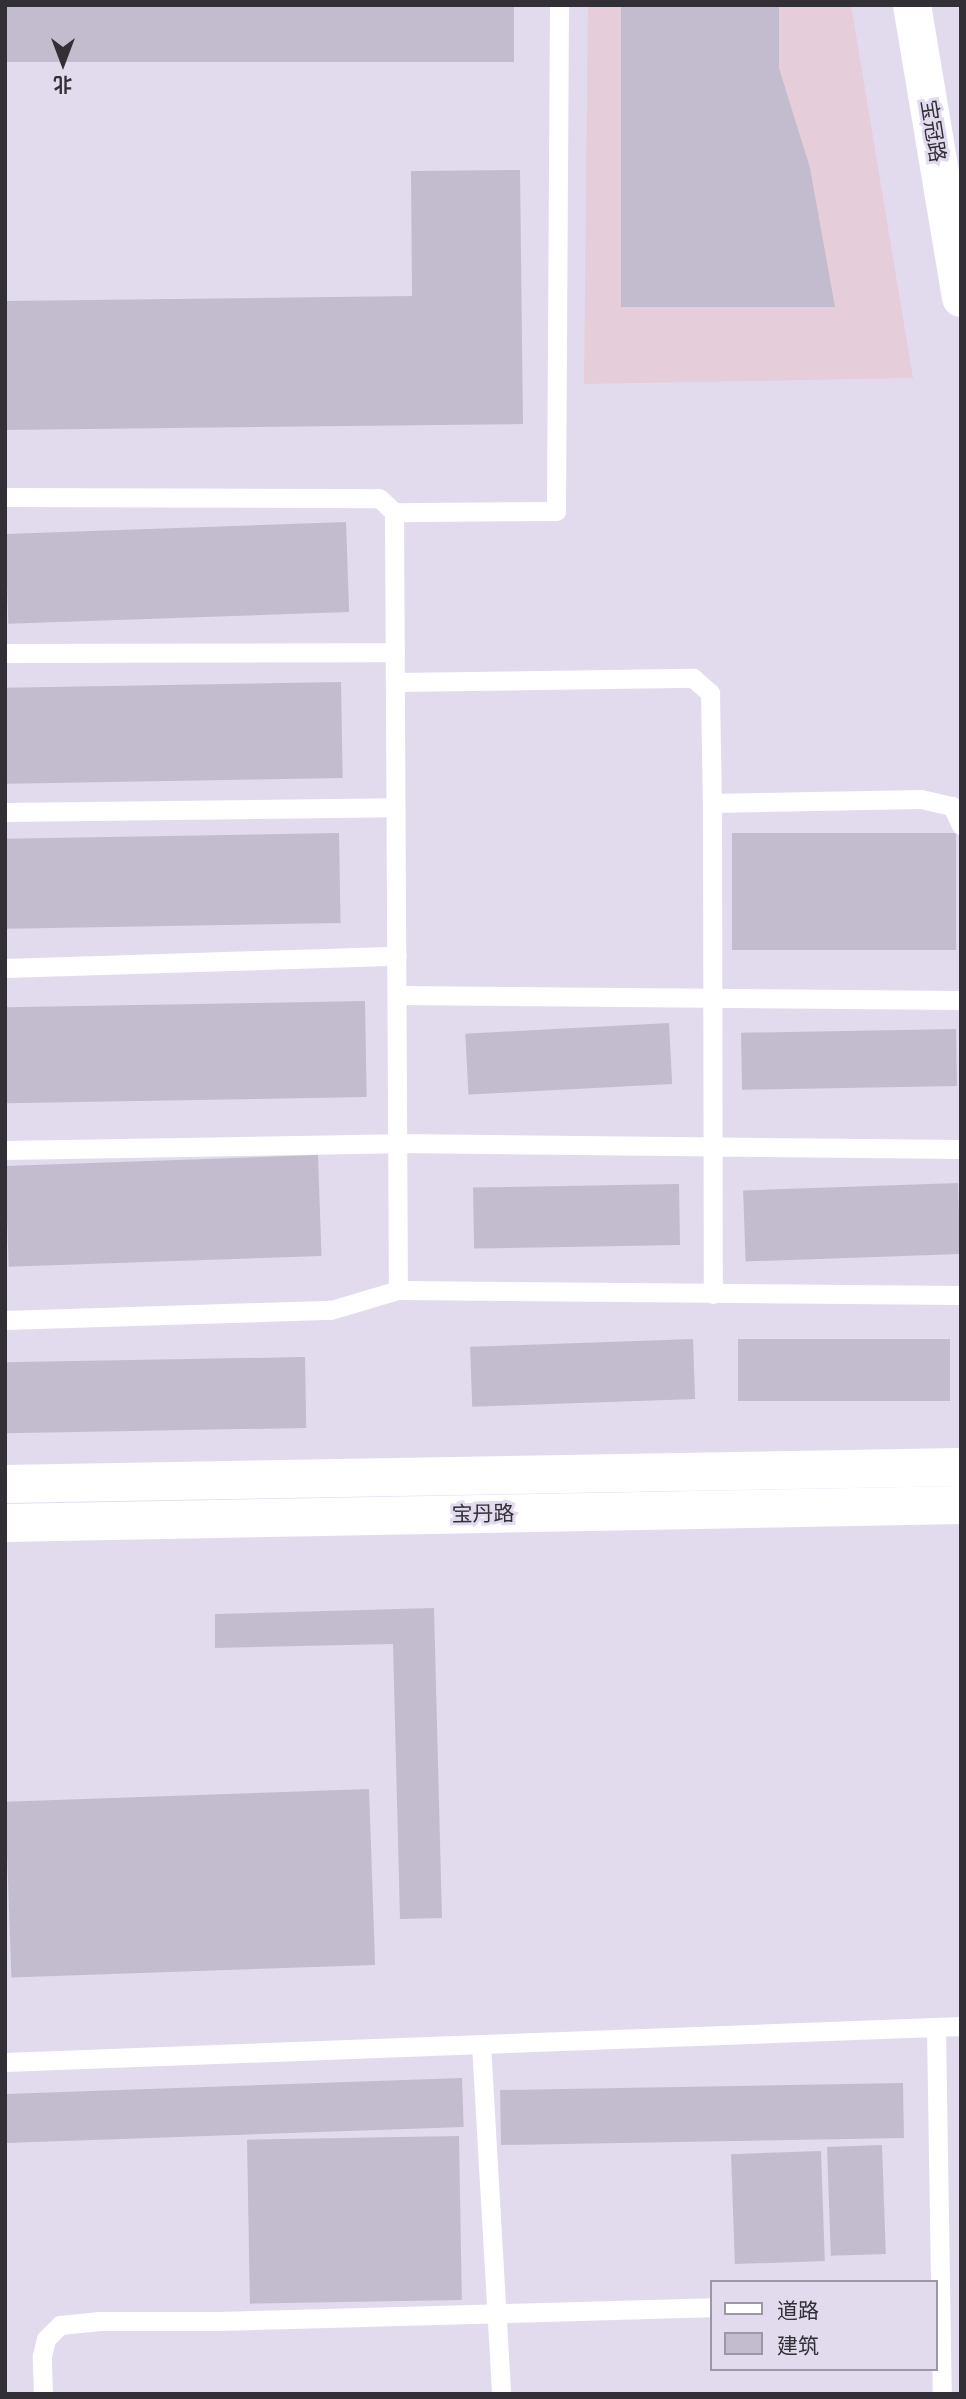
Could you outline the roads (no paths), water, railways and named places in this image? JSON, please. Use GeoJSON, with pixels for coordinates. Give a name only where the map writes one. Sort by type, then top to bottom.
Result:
{"type":"FeatureCollection","features":[{"type":"Feature","properties":{"kind":"street","name":"宝冠路"},"geometry":{"type":"LineString","coordinates":[[912,5],[961,298]]}},
{"type":"Feature","properties":{"kind":"street","name":"宝丹路"},"geometry":{"type":"LineString","coordinates":[[5,1485],[961,1467]]}},
{"type":"Feature","properties":{"kind":"street","name":"宝丹路"},"geometry":{"type":"LineString","coordinates":[[5,1523],[961,1504]]}},
{"type":"Feature","properties":{"kind":"lane"},"geometry":{"type":"LineString","coordinates":[[5,497],[379,498],[394,512],[556,511],[558,5]]}},
{"type":"Feature","properties":{"kind":"lane"},"geometry":{"type":"LineString","coordinates":[[394,512],[398,1290]]}},
{"type":"Feature","properties":{"kind":"lane"},"geometry":{"type":"LineString","coordinates":[[5,653],[395,652]]}},
{"type":"Feature","properties":{"kind":"lane"},"geometry":{"type":"LineString","coordinates":[[396,682],[693,678],[710,693],[713,1294]]}},
{"type":"Feature","properties":{"kind":"lane"},"geometry":{"type":"LineString","coordinates":[[712,803],[921,799],[952,806],[961,825]]}},
{"type":"Feature","properties":{"kind":"lane"},"geometry":{"type":"LineString","coordinates":[[5,812],[396,807]]}},
{"type":"Feature","properties":{"kind":"lane"},"geometry":{"type":"LineString","coordinates":[[5,968],[397,956]]}},
{"type":"Feature","properties":{"kind":"lane"},"geometry":{"type":"LineString","coordinates":[[397,995],[961,1000]]}},
{"type":"Feature","properties":{"kind":"lane"},"geometry":{"type":"LineString","coordinates":[[5,1150],[397,1143],[961,1149]]}},
{"type":"Feature","properties":{"kind":"lane"},"geometry":{"type":"LineString","coordinates":[[5,1320],[331,1310],[398,1290],[961,1295]]}},
{"type":"Feature","properties":{"kind":"lane"},"geometry":{"type":"LineString","coordinates":[[5,2062],[961,2026]]}},
{"type":"Feature","properties":{"kind":"lane"},"geometry":{"type":"LineString","coordinates":[[936,2027],[938,2280]]}},
{"type":"Feature","properties":{"kind":"lane"},"geometry":{"type":"LineString","coordinates":[[481,2044],[501,2394]]}},
{"type":"Feature","properties":{"kind":"lane"},"geometry":{"type":"LineString","coordinates":[[938,2300],[942,2394]]}},
{"type":"Feature","properties":{"kind":"lane"},"geometry":{"type":"LineString","coordinates":[[43,2394],[42,2356],[46,2339],[60,2325],[100,2321],[220,2321],[710,2307]]}}]}
